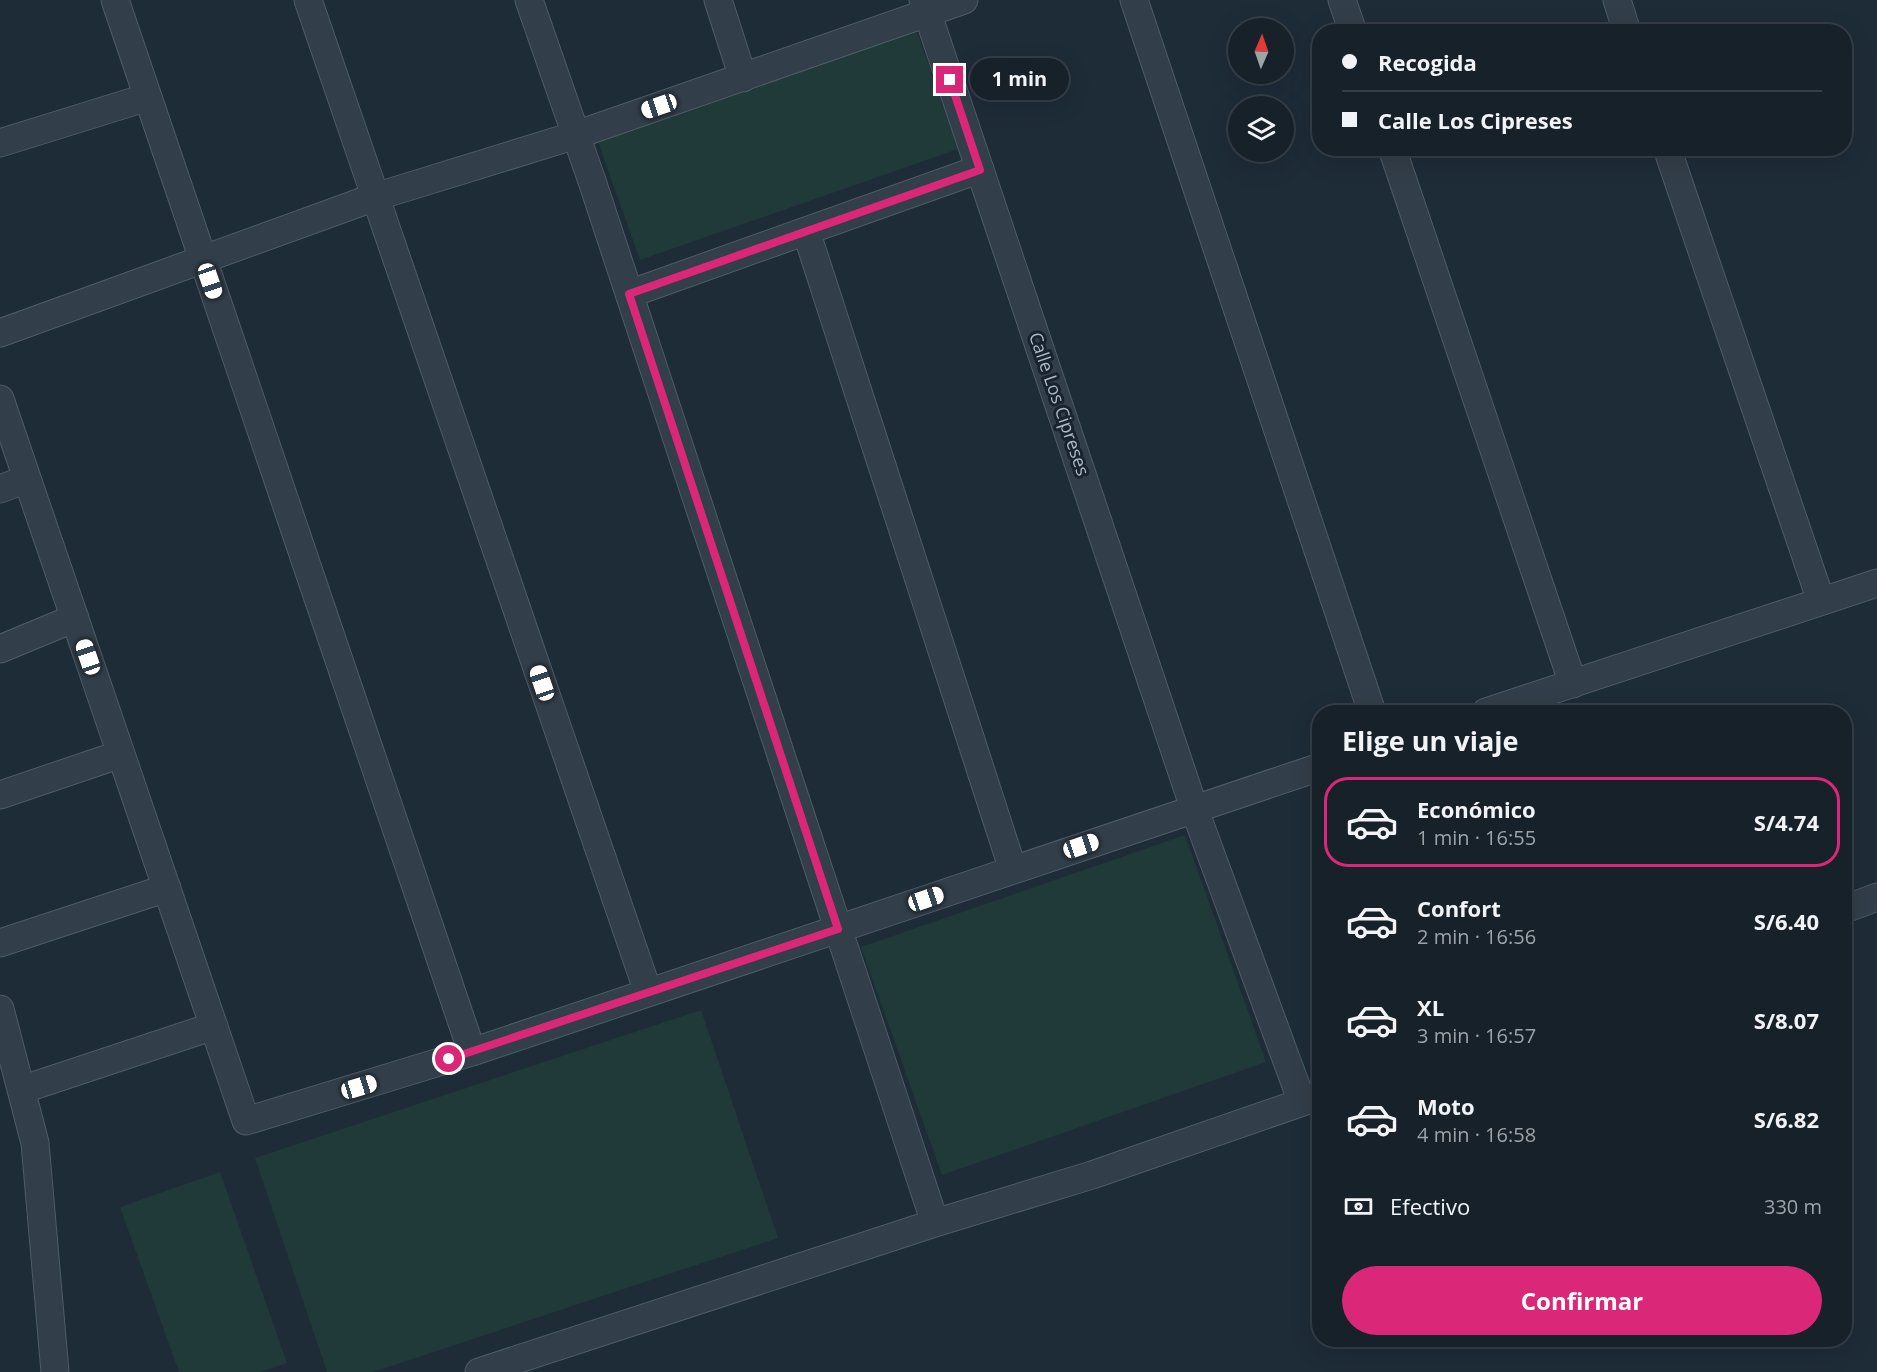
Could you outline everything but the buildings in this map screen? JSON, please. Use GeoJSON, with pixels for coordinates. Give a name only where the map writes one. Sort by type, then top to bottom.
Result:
{"type":"FeatureCollection","features":[{"type":"Feature","properties":{"kind":"street"},"geometry":{"type":"LineString","coordinates":[[115,0],[472,1052]]}},
{"type":"Feature","properties":{"kind":"street"},"geometry":{"type":"LineString","coordinates":[[308,0],[648,992]]}},
{"type":"Feature","properties":{"kind":"street"},"geometry":{"type":"LineString","coordinates":[[529,0],[629,294],[935,1223]]}},
{"type":"Feature","properties":{"kind":"street"},"geometry":{"type":"LineString","coordinates":[[718,0],[743,78]]}},
{"type":"Feature","properties":{"kind":"street"},"geometry":{"type":"LineString","coordinates":[[0,333],[375,197],[576,135],[743,78],[926,7],[964,0]]}},
{"type":"Feature","properties":{"kind":"street"},"geometry":{"type":"LineString","coordinates":[[1134,0],[1370,705]]}},
{"type":"Feature","properties":{"kind":"street"},"geometry":{"type":"LineString","coordinates":[[1342,0],[1350,24]]}},
{"type":"Feature","properties":{"kind":"street"},"geometry":{"type":"LineString","coordinates":[[1617,0],[1625,24]]}},
{"type":"Feature","properties":{"kind":"street","name":"Calle Los Cipreses"},"geometry":{"type":"LineString","coordinates":[[926,7],[1194,808],[1311,1099]]}},
{"type":"Feature","properties":{"kind":"street"},"geometry":{"type":"LineString","coordinates":[[0,143],[148,97]]}},
{"type":"Feature","properties":{"kind":"street"},"geometry":{"type":"LineString","coordinates":[[1395,156],[1573,684]]}},
{"type":"Feature","properties":{"kind":"street"},"geometry":{"type":"LineString","coordinates":[[1670,156],[1821,601]]}},
{"type":"Feature","properties":{"kind":"street"},"geometry":{"type":"LineString","coordinates":[[629,294],[980,170]]}},
{"type":"Feature","properties":{"kind":"street"},"geometry":{"type":"LineString","coordinates":[[806,231],[1013,870]]}},
{"type":"Feature","properties":{"kind":"street"},"geometry":{"type":"LineString","coordinates":[[0,399],[246,1121],[472,1052],[1312,770]]}},
{"type":"Feature","properties":{"kind":"street"},"geometry":{"type":"LineString","coordinates":[[0,489],[27,479]]}},
{"type":"Feature","properties":{"kind":"street"},"geometry":{"type":"LineString","coordinates":[[1508,705],[1877,583]]}},
{"type":"Feature","properties":{"kind":"street"},"geometry":{"type":"LineString","coordinates":[[0,649],[75,618]]}},
{"type":"Feature","properties":{"kind":"street"},"geometry":{"type":"LineString","coordinates":[[0,795],[121,754]]}},
{"type":"Feature","properties":{"kind":"street"},"geometry":{"type":"LineString","coordinates":[[0,943],[167,888]]}},
{"type":"Feature","properties":{"kind":"street"},"geometry":{"type":"LineString","coordinates":[[1852,906],[1877,897]]}},
{"type":"Feature","properties":{"kind":"street"},"geometry":{"type":"LineString","coordinates":[[0,1010],[35,1143],[55,1372]]}},
{"type":"Feature","properties":{"kind":"street"},"geometry":{"type":"LineString","coordinates":[[21,1090],[214,1026]]}},
{"type":"Feature","properties":{"kind":"street"},"geometry":{"type":"LineString","coordinates":[[479,1372],[935,1223],[1092,1175],[1311,1099]]}},
{"type":"Feature","properties":{"kind":"green space"},"geometry":{"type":"Polygon","coordinates":[[[915,26],[958,149],[640,260],[597,139],[915,26]]]}},
{"type":"Feature","properties":{"kind":"green space"},"geometry":{"type":"Polygon","coordinates":[[[1185,835],[1266,1062],[942,1175],[861,947],[1185,835]]]}},
{"type":"Feature","properties":{"kind":"green space"},"geometry":{"type":"Polygon","coordinates":[[[701,1010],[778,1238],[373,1372],[327,1372],[255,1158],[701,1010]]]}},
{"type":"Feature","properties":{"kind":"green space"},"geometry":{"type":"Polygon","coordinates":[[[220,1172],[287,1363],[260,1372],[179,1372],[120,1207],[220,1172]]]}},
{"type":"Feature","properties":{"kind":"route"},"geometry":{"type":"LineString","coordinates":[[449,1059],[838,929],[629,294],[980,170],[950,80]]}}]}
